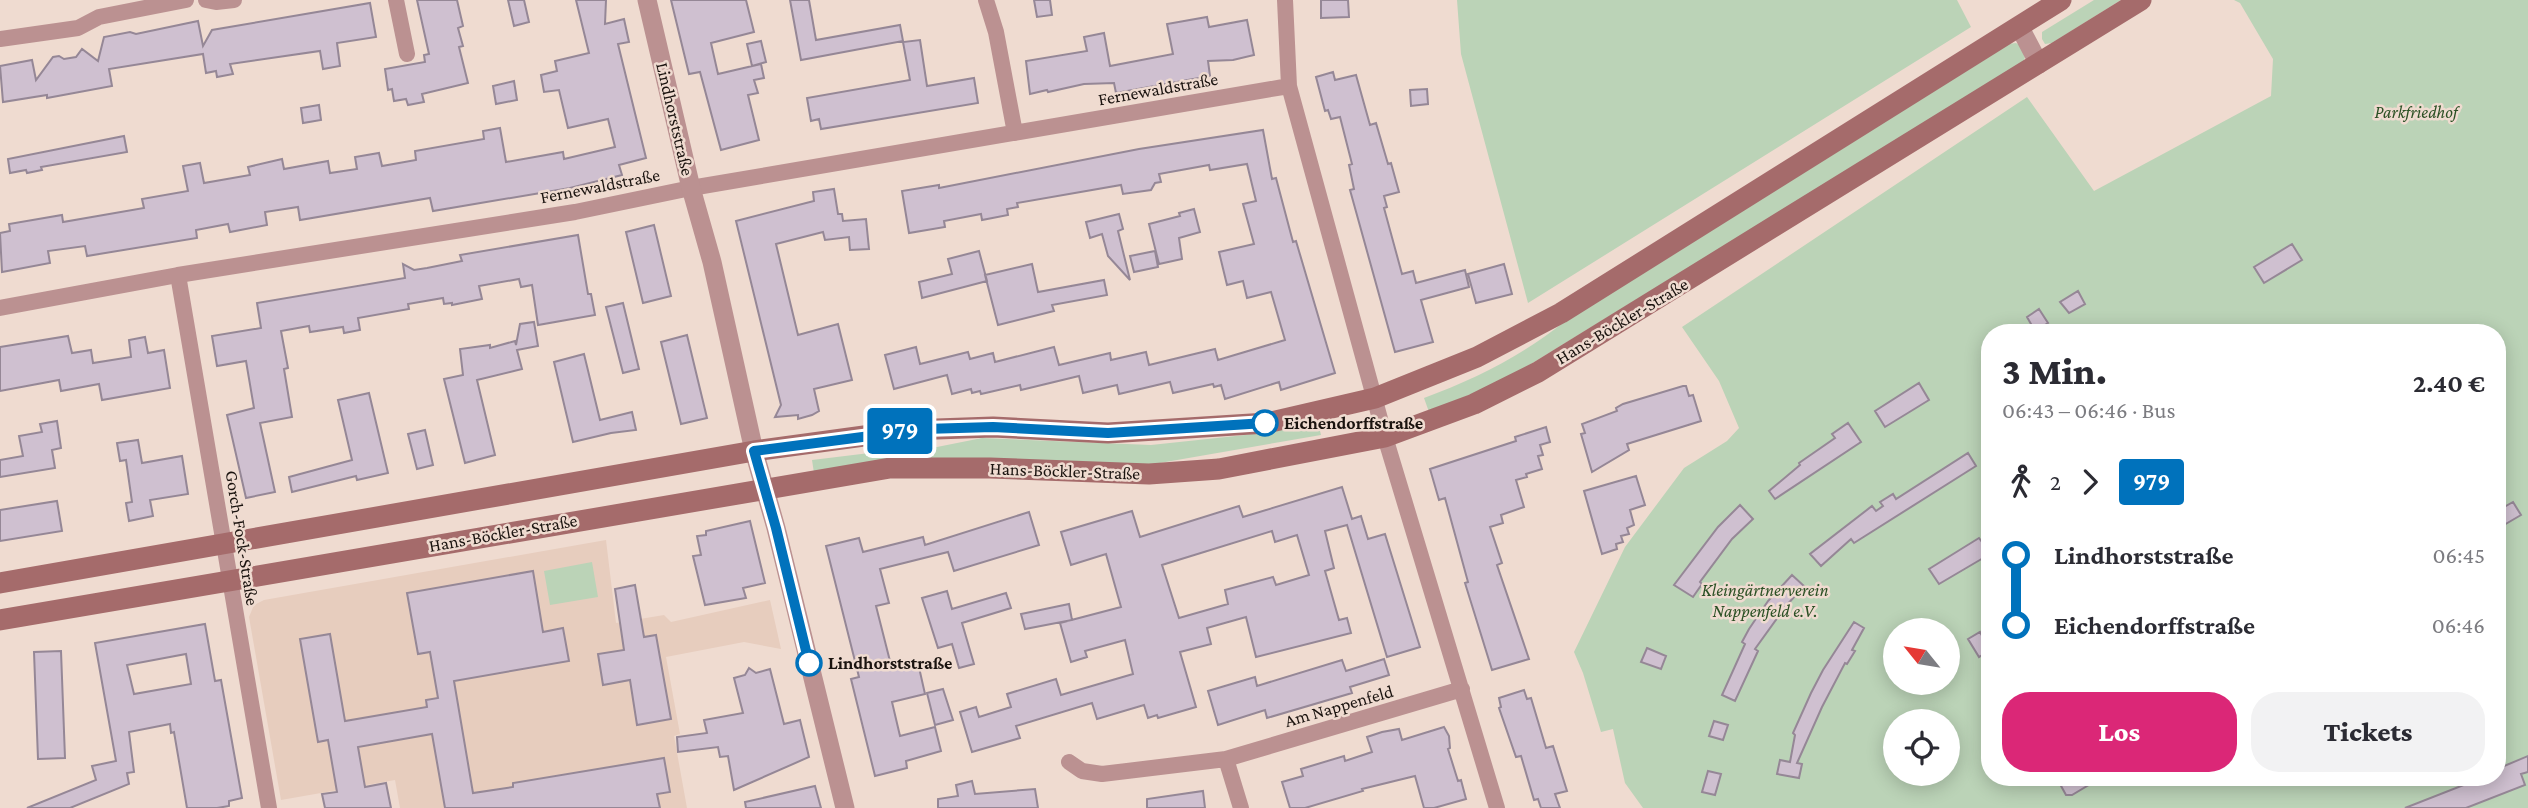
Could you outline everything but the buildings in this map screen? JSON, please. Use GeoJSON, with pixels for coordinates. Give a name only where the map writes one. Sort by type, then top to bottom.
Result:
{"type":"FeatureCollection","features":[{"type":"Feature","properties":{"kind":"main road","name":"Hans-Böckler-Straße"},"geometry":{"type":"LineString","coordinates":[[0,583],[754,451],[908,430],[993,427],[1108,433],[1267,423],[1375,398],[1477,357],[1561,313],[2061,0]]}},
{"type":"Feature","properties":{"kind":"main road","name":"Hans-Böckler-Straße"},"geometry":{"type":"LineString","coordinates":[[0,620],[890,468],[990,468],[1149,474],[1206,470],[1385,437],[1474,404],[1538,372],[2141,0]]}},
{"type":"Feature","properties":{"kind":"street"},"geometry":{"type":"LineString","coordinates":[[0,40],[78,28],[99,17],[186,0]]}},
{"type":"Feature","properties":{"kind":"street"},"geometry":{"type":"LineString","coordinates":[[206,0],[234,0]]}},
{"type":"Feature","properties":{"kind":"street"},"geometry":{"type":"LineString","coordinates":[[396,0],[407,54]]}},
{"type":"Feature","properties":{"kind":"street","name":"Lindhorststraße"},"geometry":{"type":"LineString","coordinates":[[647,0],[691,188],[712,262],[754,451],[766,488],[845,808]]}},
{"type":"Feature","properties":{"kind":"street"},"geometry":{"type":"LineString","coordinates":[[986,0],[996,32],[1015,133]]}},
{"type":"Feature","properties":{"kind":"street"},"geometry":{"type":"LineString","coordinates":[[1285,0],[1289,86],[1385,437],[1497,808]]}},
{"type":"Feature","properties":{"kind":"street"},"geometry":{"type":"LineString","coordinates":[[2019,26],[2039,64]]}},
{"type":"Feature","properties":{"kind":"street","name":"Fernewaldstraße"},"geometry":{"type":"LineString","coordinates":[[0,308],[178,275],[576,212],[691,188],[1289,86]]}},
{"type":"Feature","properties":{"kind":"street","name":"Gorch-Fock-Straße"},"geometry":{"type":"LineString","coordinates":[[178,275],[269,808]]}},
{"type":"Feature","properties":{"kind":"street","name":"Am Nappenfeld"},"geometry":{"type":"LineString","coordinates":[[1069,762],[1082,771],[1102,774],[1226,759],[1462,690]]}},
{"type":"Feature","properties":{"kind":"street"},"geometry":{"type":"LineString","coordinates":[[1226,759],[1241,808]]}},
{"type":"Feature","properties":{"kind":"shaded area"},"geometry":{"type":"Polygon","coordinates":[[[606,540],[616,623],[664,615],[671,622],[770,600],[781,649],[744,642],[666,657],[680,734],[674,736],[687,808],[400,808],[395,780],[281,800],[249,617],[254,605],[264,600],[606,540]]]}},
{"type":"Feature","properties":{"kind":"green space"},"geometry":{"type":"Polygon","coordinates":[[[1457,0],[1957,0],[1971,27],[1528,303],[1461,54],[1457,0]]]}},
{"type":"Feature","properties":{"kind":"green space"},"geometry":{"type":"Polygon","coordinates":[[[2094,0],[2121,0],[2052,43],[2045,44],[2042,32],[2094,0]]]}},
{"type":"Feature","properties":{"kind":"green space","name":"Kleingärtnerverein Nappenfeld e.V."},"geometry":{"type":"Polygon","coordinates":[[[2234,0],[2528,0],[2528,808],[1643,808],[1625,783],[1613,729],[1601,732],[1574,652],[1625,547],[1684,468],[1727,441],[1739,428],[1719,381],[1682,327],[2027,97],[2094,191],[2271,96],[2273,59],[2240,3],[2234,0]]]}},
{"type":"Feature","properties":{"kind":"green space"},"geometry":{"type":"Polygon","coordinates":[[[2016,43],[2021,46],[2025,57],[2023,63],[1505,380],[1429,412],[1424,398],[1480,375],[1515,356],[1565,321],[2008,44],[2016,43]]]}},
{"type":"Feature","properties":{"kind":"green space"},"geometry":{"type":"Polygon","coordinates":[[[1318,422],[1321,435],[1154,464],[814,473],[812,460],[937,447],[982,438],[1151,445],[1245,435],[1318,422]]]}},
{"type":"Feature","properties":{"kind":"green space"},"geometry":{"type":"Polygon","coordinates":[[[592,562],[598,597],[550,605],[544,571],[592,562]]]}},
{"type":"Feature","properties":{"kind":"bus line","name":"979"},"geometry":{"type":"LineString","coordinates":[[809,663],[766,488],[754,451],[924,429],[993,427],[1108,433],[1265,423]]}},
{"type":"Feature","properties":{"kind":"place","name":"Eichendorffstraße"},"geometry":{"type":"Point","coordinates":[1265,423]}},
{"type":"Feature","properties":{"kind":"place","name":"Lindhorststraße"},"geometry":{"type":"Point","coordinates":[809,663]}},
{"type":"Feature","properties":{"kind":"park label","name":"Parkfriedhof"},"geometry":{"type":"Point","coordinates":[2416,112]}}]}
